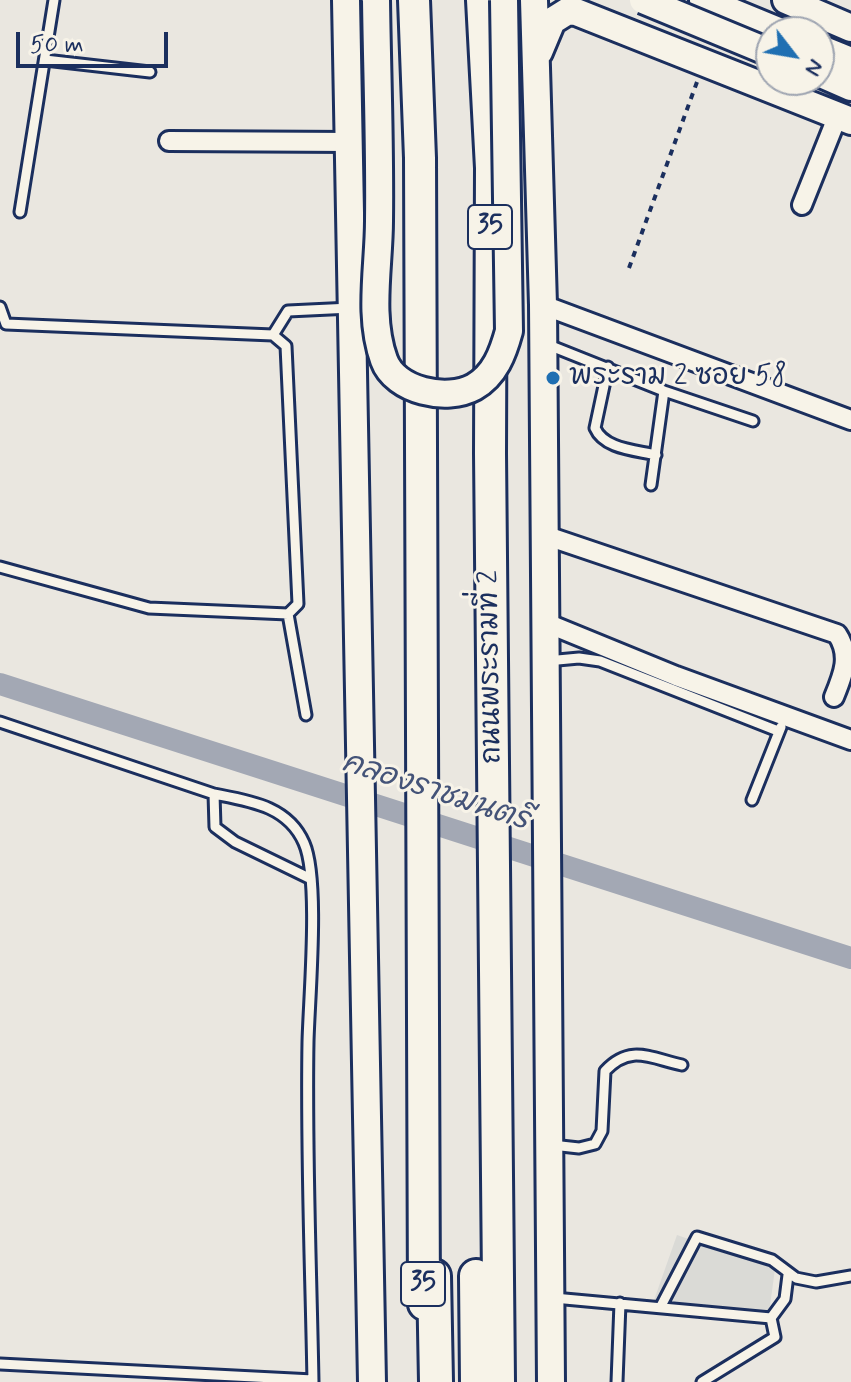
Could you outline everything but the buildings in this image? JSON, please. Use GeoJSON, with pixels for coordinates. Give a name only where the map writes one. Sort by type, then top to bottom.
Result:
{"type":"FeatureCollection","features":[{"type":"Feature","properties":{"kind":"highway","name":"35"},"geometry":{"type":"LineString","coordinates":[[414,0],[420,158],[424,1382]]}},
{"type":"Feature","properties":{"kind":"highway","name":"ถนนพระรามที่ 2"},"geometry":{"type":"LineString","coordinates":[[482,0],[491,168],[490,453],[499,1382]]}},
{"type":"Feature","properties":{"kind":"highway"},"geometry":{"type":"LineString","coordinates":[[434,1276],[436,1382]]}},
{"type":"Feature","properties":{"kind":"highway"},"geometry":{"type":"LineString","coordinates":[[476,1276],[477,1382]]}},
{"type":"Feature","properties":{"kind":"main road","name":"35"},"geometry":{"type":"LineString","coordinates":[[346,0],[366,929],[372,1382]]}},
{"type":"Feature","properties":{"kind":"main road"},"geometry":{"type":"LineString","coordinates":[[376,0],[379,199],[377,335],[385,364],[396,378],[434,393],[474,387],[492,371],[504,352],[509,331],[504,0]]}},
{"type":"Feature","properties":{"kind":"main road","name":"ถนนพระรามที่ 2"},"geometry":{"type":"LineString","coordinates":[[534,0],[543,305],[551,1382]]}},
{"type":"Feature","properties":{"kind":"main road"},"geometry":{"type":"LineString","coordinates":[[643,0],[755,46]]}},
{"type":"Feature","properties":{"kind":"main road"},"geometry":{"type":"LineString","coordinates":[[650,43],[661,0]]}},
{"type":"Feature","properties":{"kind":"main road"},"geometry":{"type":"LineString","coordinates":[[703,0],[755,21]]}},
{"type":"Feature","properties":{"kind":"main road"},"geometry":{"type":"LineString","coordinates":[[786,0],[851,28]]}},
{"type":"Feature","properties":{"kind":"main road"},"geometry":{"type":"LineString","coordinates":[[537,57],[552,21],[568,11],[844,118]]}},
{"type":"Feature","properties":{"kind":"street"},"geometry":{"type":"LineString","coordinates":[[802,205],[844,118]]}},
{"type":"Feature","properties":{"kind":"street"},"geometry":{"type":"LineString","coordinates":[[169,141],[350,142]]}},
{"type":"Feature","properties":{"kind":"street"},"geometry":{"type":"LineString","coordinates":[[543,305],[851,420]]}},
{"type":"Feature","properties":{"kind":"street"},"geometry":{"type":"LineString","coordinates":[[544,535],[837,634],[846,644],[850,656],[834,697]]}},
{"type":"Feature","properties":{"kind":"street"},"geometry":{"type":"LineString","coordinates":[[544,622],[783,725],[851,740]]}},
{"type":"Feature","properties":{"kind":"lane"},"geometry":{"type":"LineString","coordinates":[[20,212],[54,0]]}},
{"type":"Feature","properties":{"kind":"lane"},"geometry":{"type":"LineString","coordinates":[[45,60],[150,72]]}},
{"type":"Feature","properties":{"kind":"lane"},"geometry":{"type":"LineString","coordinates":[[0,307],[6,324]]}},
{"type":"Feature","properties":{"kind":"lane"},"geometry":{"type":"LineString","coordinates":[[273,335],[288,311],[354,308]]}},
{"type":"Feature","properties":{"kind":"lane"},"geometry":{"type":"LineString","coordinates":[[0,334],[6,324]]}},
{"type":"Feature","properties":{"kind":"lane"},"geometry":{"type":"LineString","coordinates":[[0,567],[149,608],[288,614],[298,604],[286,346],[273,335],[6,324]]}},
{"type":"Feature","properties":{"kind":"lane"},"geometry":{"type":"LineString","coordinates":[[542,342],[664,391],[753,421]]}},
{"type":"Feature","properties":{"kind":"lane"},"geometry":{"type":"LineString","coordinates":[[608,367],[595,428],[598,436],[618,446],[656,455]]}},
{"type":"Feature","properties":{"kind":"lane"},"geometry":{"type":"LineString","coordinates":[[651,485],[664,391]]}},
{"type":"Feature","properties":{"kind":"lane"},"geometry":{"type":"LineString","coordinates":[[288,614],[306,715]]}},
{"type":"Feature","properties":{"kind":"lane"},"geometry":{"type":"LineString","coordinates":[[544,661],[579,658],[600,661],[783,725],[752,800]]}},
{"type":"Feature","properties":{"kind":"lane"},"geometry":{"type":"LineString","coordinates":[[0,722],[214,794],[262,803],[291,821],[305,845],[311,879],[308,1047],[313,1381],[0,1364]]}},
{"type":"Feature","properties":{"kind":"lane"},"geometry":{"type":"LineString","coordinates":[[214,794],[215,827],[235,842],[311,879]]}},
{"type":"Feature","properties":{"kind":"lane"},"geometry":{"type":"LineString","coordinates":[[548,1144],[579,1148],[595,1144],[602,1131],[605,1071],[618,1057],[631,1054],[682,1065]]}},
{"type":"Feature","properties":{"kind":"lane"},"geometry":{"type":"LineString","coordinates":[[661,1306],[697,1237],[772,1260],[788,1275],[816,1282],[851,1276]]}},
{"type":"Feature","properties":{"kind":"lane"},"geometry":{"type":"LineString","coordinates":[[702,1382],[775,1337],[771,1318],[785,1299],[788,1275]]}},
{"type":"Feature","properties":{"kind":"lane"},"geometry":{"type":"LineString","coordinates":[[551,1298],[771,1318]]}},
{"type":"Feature","properties":{"kind":"lane"},"geometry":{"type":"LineString","coordinates":[[617,1382],[620,1303]]}},
{"type":"Feature","properties":{"kind":"path"},"geometry":{"type":"LineString","coordinates":[[629,268],[704,64]]}},
{"type":"Feature","properties":{"kind":"shaded area"},"geometry":{"type":"Polygon","coordinates":[[[677,1235],[775,1269],[769,1313],[654,1300],[677,1235]]]}},
{"type":"Feature","properties":{"kind":"waterway","name":"คลองราชมนตรี"},"geometry":{"type":"LineString","coordinates":[[0,684],[851,958]]}},
{"type":"Feature","properties":{"kind":"place","name":"พระราม 2 ซอย 58"},"geometry":{"type":"Point","coordinates":[553,378]}}]}
